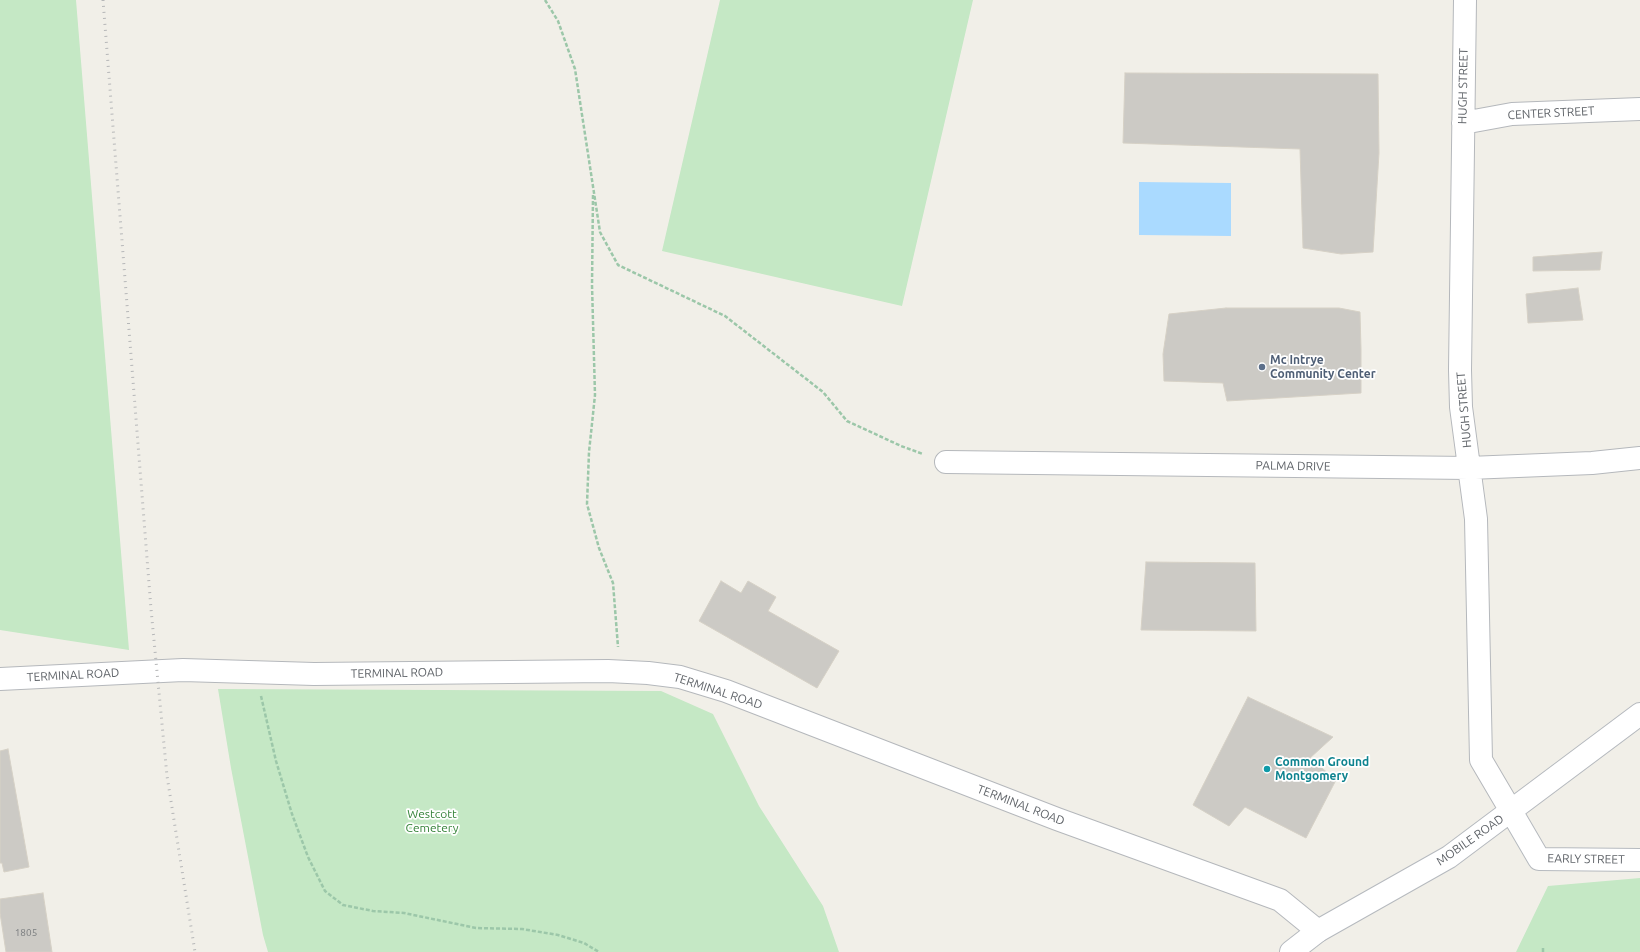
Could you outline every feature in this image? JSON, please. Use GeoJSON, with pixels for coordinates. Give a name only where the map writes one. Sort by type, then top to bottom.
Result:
{"type":"FeatureCollection","features":[{"type":"Feature","properties":{"kind":"street","name":"HUGH STREET"},"geometry":{"type":"LineString","coordinates":[[1465,0],[1460,370],[1461,407],[1476,519],[1481,760],[1511,811]]}},
{"type":"Feature","properties":{"kind":"street","name":"CENTER STREET"},"geometry":{"type":"LineString","coordinates":[[1463,123],[1512,114],[1640,109]]}},
{"type":"Feature","properties":{"kind":"street","name":"PALMA DRIVE"},"geometry":{"type":"LineString","coordinates":[[946,462],[1469,468],[1592,463],[1640,458]]}},
{"type":"Feature","properties":{"kind":"street","name":"TERMINAL ROAD"},"geometry":{"type":"LineString","coordinates":[[0,679],[40,678],[158,670],[314,674],[620,672],[648,673],[680,677],[726,691],[1057,819],[1280,900],[1318,931]]}},
{"type":"Feature","properties":{"kind":"street","name":"MOBILE ROAD"},"geometry":{"type":"LineString","coordinates":[[1291,952],[1318,931],[1449,857],[1640,714]]}},
{"type":"Feature","properties":{"kind":"street","name":"EARLY STREET"},"geometry":{"type":"LineString","coordinates":[[1511,811],[1539,859],[1640,860]]}},
{"type":"Feature","properties":{"kind":"path"},"geometry":{"type":"LineString","coordinates":[[545,0],[558,21],[575,69],[600,232],[618,265],[726,316],[822,392],[846,421],[901,446],[946,462]]}},
{"type":"Feature","properties":{"kind":"path"},"geometry":{"type":"LineString","coordinates":[[593,187],[592,285],[595,395],[589,452],[586,504],[599,548],[613,583],[620,672]]}},
{"type":"Feature","properties":{"kind":"path"},"geometry":{"type":"LineString","coordinates":[[257,672],[264,712],[276,761],[292,814],[308,857],[325,891],[343,905],[373,911],[404,913],[476,928],[522,929],[558,935],[584,943],[599,952]]}},
{"type":"Feature","properties":{"kind":"green space"},"geometry":{"type":"Polygon","coordinates":[[[0,0],[76,0],[129,650],[0,630],[0,0]]]}},
{"type":"Feature","properties":{"kind":"green space"},"geometry":{"type":"Polygon","coordinates":[[[720,0],[973,0],[902,306],[662,251],[720,0]]]}},
{"type":"Feature","properties":{"kind":"green space","name":"Westcott Cemetery"},"geometry":{"type":"Polygon","coordinates":[[[218,689],[661,691],[713,714],[759,806],[823,906],[839,952],[268,952],[263,935],[231,768],[218,689]]]}},
{"type":"Feature","properties":{"kind":"green space"},"geometry":{"type":"Polygon","coordinates":[[[1640,878],[1640,952],[1516,952],[1548,886],[1640,878]]]}},
{"type":"Feature","properties":{"kind":"water"},"geometry":{"type":"Polygon","coordinates":[[[1139,182],[1231,183],[1231,236],[1139,235],[1139,182]]]}},
{"type":"Feature","properties":{"kind":"building"},"geometry":{"type":"Polygon","coordinates":[[[1125,73],[1378,74],[1379,153],[1373,252],[1341,254],[1303,248],[1300,149],[1123,143],[1125,73]]]}},
{"type":"Feature","properties":{"kind":"building"},"geometry":{"type":"Polygon","coordinates":[[[1602,252],[1600,270],[1533,271],[1533,257],[1602,252]]]}},
{"type":"Feature","properties":{"kind":"building"},"geometry":{"type":"Polygon","coordinates":[[[1578,288],[1583,320],[1528,323],[1526,294],[1578,288]]]}},
{"type":"Feature","properties":{"kind":"building","name":"Mc Intrye Community Center"},"geometry":{"type":"Polygon","coordinates":[[[1226,308],[1339,308],[1360,312],[1361,393],[1227,401],[1223,383],[1164,381],[1163,354],[1169,314],[1226,308]]]}},
{"type":"Feature","properties":{"kind":"building"},"geometry":{"type":"Polygon","coordinates":[[[1146,562],[1255,563],[1256,631],[1141,630],[1146,562]]]}},
{"type":"Feature","properties":{"kind":"building"},"geometry":{"type":"Polygon","coordinates":[[[721,581],[741,593],[748,581],[776,597],[768,611],[839,651],[817,688],[699,621],[721,581]]]}},
{"type":"Feature","properties":{"kind":"building","name":"Common Ground Montgomery"},"geometry":{"type":"Polygon","coordinates":[[[1248,697],[1333,737],[1310,758],[1336,780],[1306,838],[1245,807],[1229,826],[1193,805],[1248,697]]]}},
{"type":"Feature","properties":{"kind":"building"},"geometry":{"type":"Polygon","coordinates":[[[8,749],[29,867],[4,872],[2,863],[0,863],[0,751],[8,749]]]}},
{"type":"Feature","properties":{"kind":"building"},"geometry":{"type":"Polygon","coordinates":[[[43,893],[52,952],[6,952],[0,913],[0,899],[43,893]]]}},
{"type":"Feature","properties":{"kind":"railway"},"geometry":{"type":"LineString","coordinates":[[103,0],[151,609],[167,776],[195,952]]}},
{"type":"Feature","properties":{"kind":"place","name":"Mc Intrye Community Center"},"geometry":{"type":"Point","coordinates":[1262,367]}},
{"type":"Feature","properties":{"kind":"place","name":"Common Ground Montgomery"},"geometry":{"type":"Point","coordinates":[1267,769]}}]}
